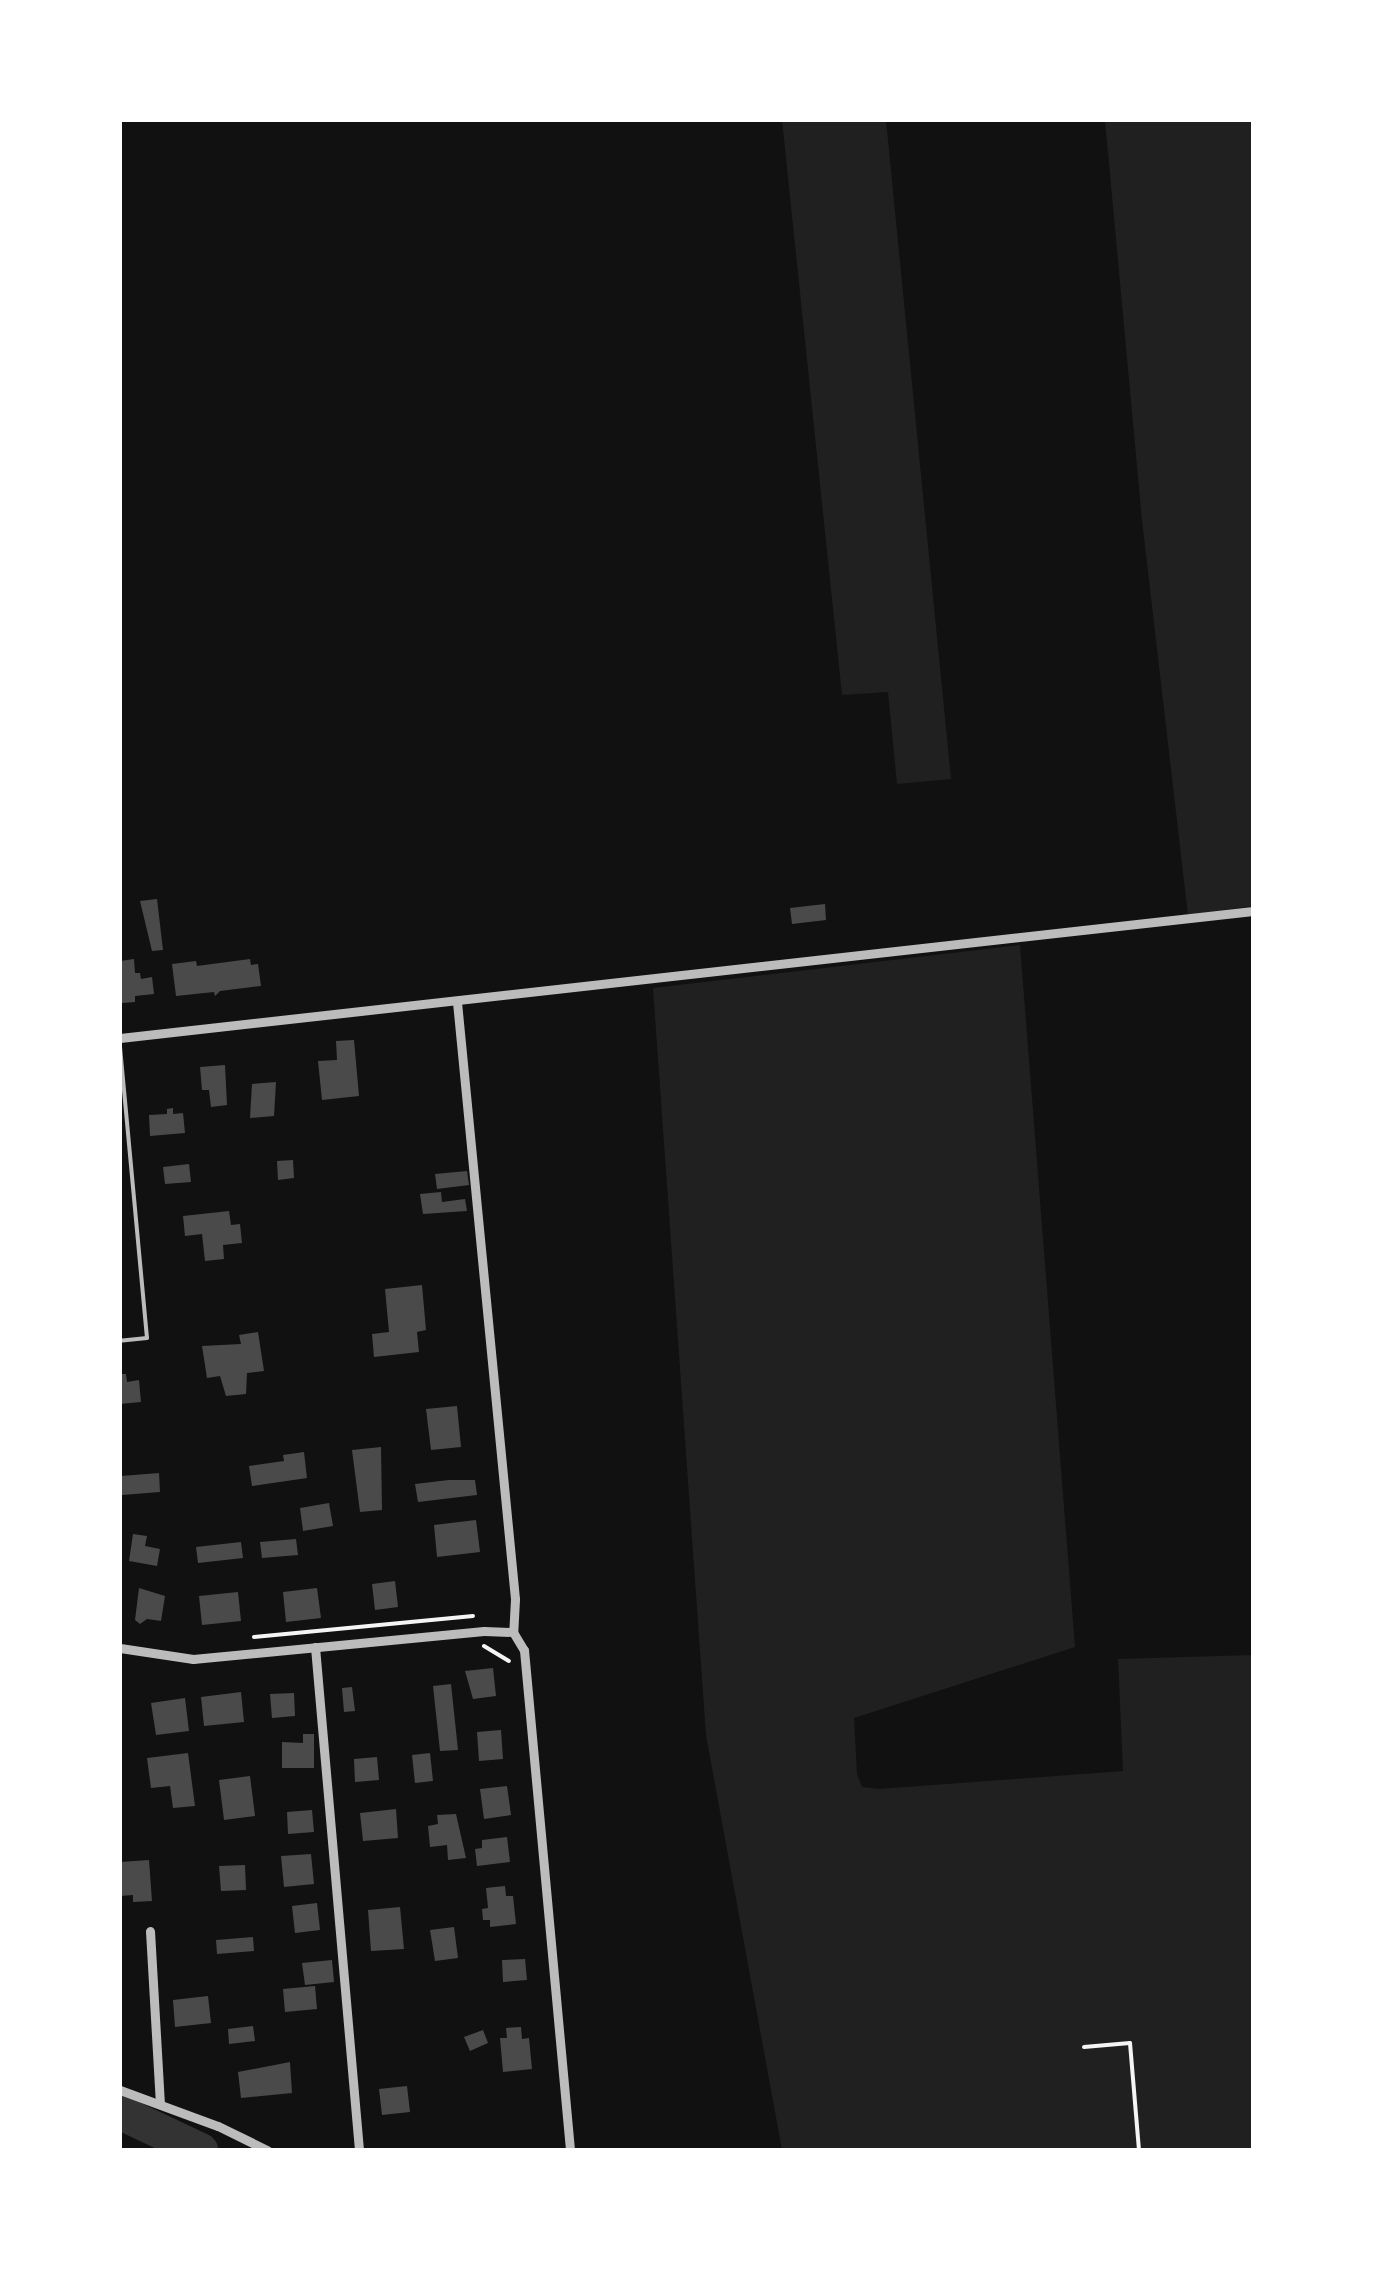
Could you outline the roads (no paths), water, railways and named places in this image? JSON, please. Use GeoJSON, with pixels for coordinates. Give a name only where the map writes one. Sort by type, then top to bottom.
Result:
{"type":"FeatureCollection","features":[{"type":"Feature","properties":{"kind":"street"},"geometry":{"type":"LineString","coordinates":[[120,1038],[1253,912]]}},
{"type":"Feature","properties":{"kind":"street"},"geometry":{"type":"LineString","coordinates":[[457,1002],[515,1599],[513,1632],[524,1650],[570,2150]]}},
{"type":"Feature","properties":{"kind":"street"},"geometry":{"type":"LineString","coordinates":[[120,1648],[193,1659],[484,1631],[513,1632]]}},
{"type":"Feature","properties":{"kind":"street"},"geometry":{"type":"LineString","coordinates":[[315,1648],[359,2150]]}},
{"type":"Feature","properties":{"kind":"street"},"geometry":{"type":"LineString","coordinates":[[150,1932],[160,2102]]}},
{"type":"Feature","properties":{"kind":"street"},"geometry":{"type":"LineString","coordinates":[[120,2090],[160,2102],[267,2150]]}},
{"type":"Feature","properties":{"kind":"lane"},"geometry":{"type":"LineString","coordinates":[[120,1047],[147,1338],[120,1340]]}},
{"type":"Feature","properties":{"kind":"waterway"},"geometry":{"type":"LineString","coordinates":[[120,2112],[200,2150]]}}]}
